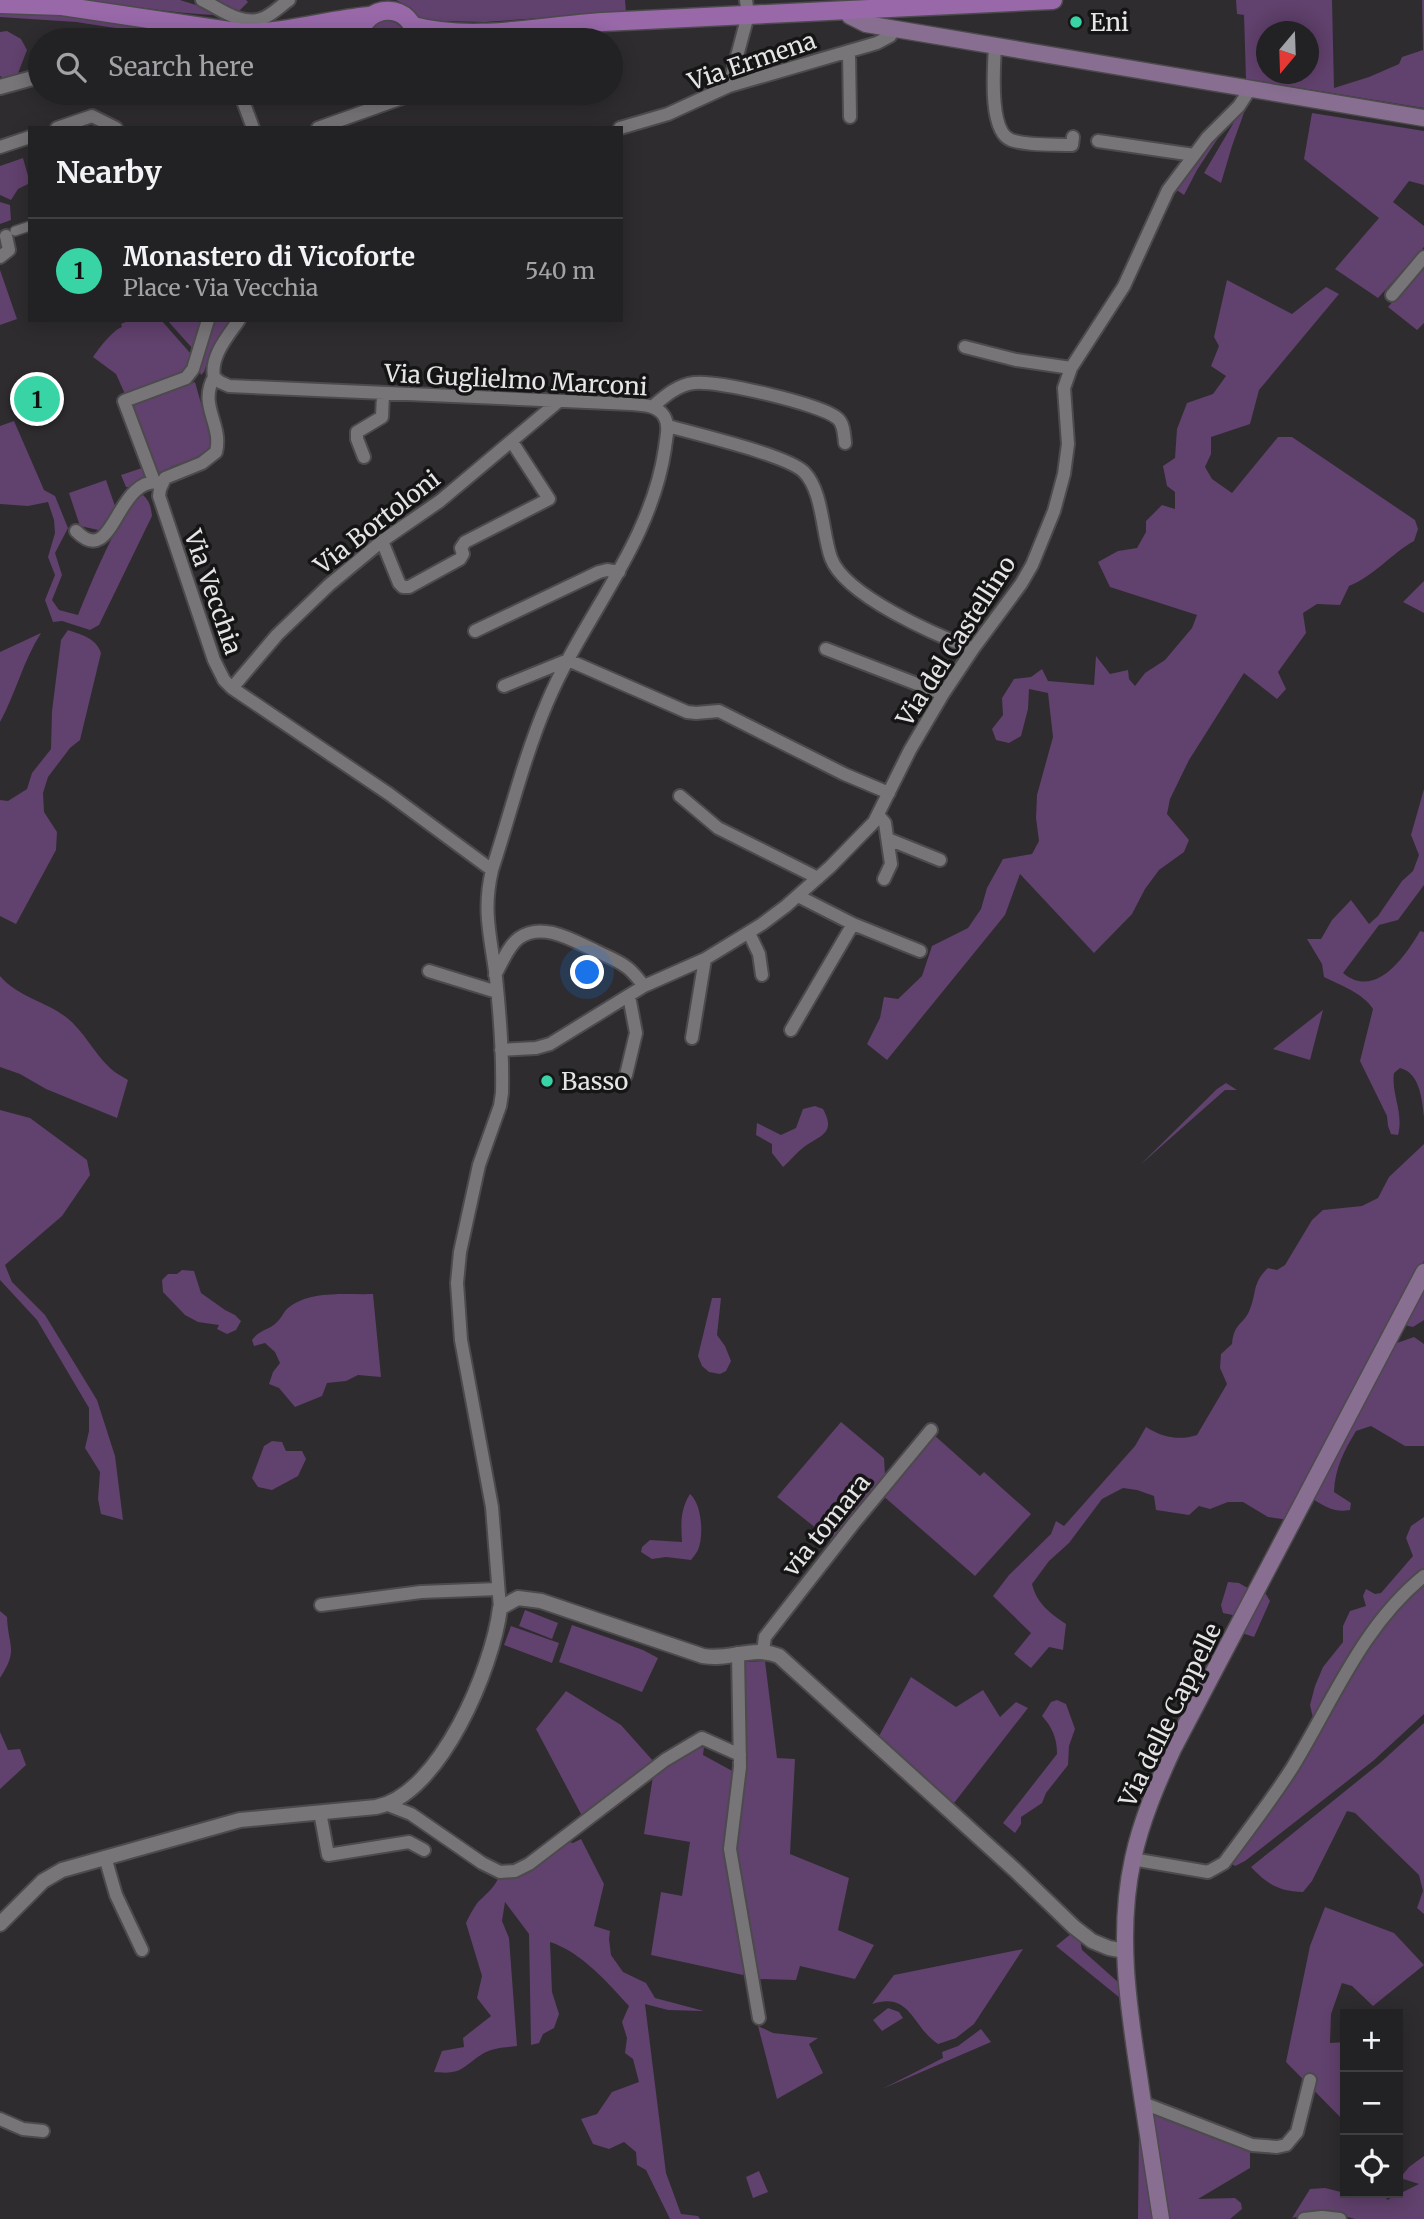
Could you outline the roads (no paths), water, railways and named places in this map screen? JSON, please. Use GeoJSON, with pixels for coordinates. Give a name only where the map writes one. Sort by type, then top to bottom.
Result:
{"type":"FeatureCollection","features":[{"type":"Feature","properties":{"kind":"main road"},"geometry":{"type":"LineString","coordinates":[[532,28],[747,8],[846,11],[1054,0]]}},
{"type":"Feature","properties":{"kind":"main road"},"geometry":{"type":"LineString","coordinates":[[0,4],[62,6],[209,28]]}},
{"type":"Feature","properties":{"kind":"main road"},"geometry":{"type":"LineString","coordinates":[[295,28],[375,8],[395,11],[407,17],[412,28]]}},
{"type":"Feature","properties":{"kind":"main road"},"geometry":{"type":"LineString","coordinates":[[361,28],[375,8]]}},
{"type":"Feature","properties":{"kind":"main road"},"geometry":{"type":"LineString","coordinates":[[846,11],[858,21],[895,29],[1424,118]]}},
{"type":"Feature","properties":{"kind":"main road"},"geometry":{"type":"LineString","coordinates":[[309,26],[323,28]]}},
{"type":"Feature","properties":{"kind":"main road","name":"Via delle Cappelle"},"geometry":{"type":"LineString","coordinates":[[1161,2219],[1129,2005],[1125,1951],[1126,1899],[1132,1859],[1143,1823],[1173,1749],[1424,1272]]}},
{"type":"Feature","properties":{"kind":"street"},"geometry":{"type":"LineString","coordinates":[[202,0],[247,21],[263,19],[289,0]]}},
{"type":"Feature","properties":{"kind":"street"},"geometry":{"type":"LineString","coordinates":[[729,86],[747,8]]}},
{"type":"Feature","properties":{"kind":"street"},"geometry":{"type":"LineString","coordinates":[[593,28],[600,23]]}},
{"type":"Feature","properties":{"kind":"street","name":"Via Ermena"},"geometry":{"type":"LineString","coordinates":[[623,127],[668,114],[729,86],[884,40],[895,29]]}},
{"type":"Feature","properties":{"kind":"street"},"geometry":{"type":"LineString","coordinates":[[995,46],[995,109],[997,122],[1004,135],[1023,142],[1072,145],[1073,137]]}},
{"type":"Feature","properties":{"kind":"street"},"geometry":{"type":"LineString","coordinates":[[849,51],[850,117]]}},
{"type":"Feature","properties":{"kind":"street"},"geometry":{"type":"LineString","coordinates":[[0,87],[28,79]]}},
{"type":"Feature","properties":{"kind":"street","name":"Via del Castellino"},"geometry":{"type":"LineString","coordinates":[[501,1052],[550,1044],[645,986],[705,960],[749,933],[818,878],[852,846],[878,815],[910,750],[943,694],[1027,577],[1054,511],[1067,460],[1064,388],[1071,368],[1124,286],[1168,190],[1207,138],[1239,107],[1250,89]]}},
{"type":"Feature","properties":{"kind":"street"},"geometry":{"type":"LineString","coordinates":[[246,105],[252,126]]}},
{"type":"Feature","properties":{"kind":"street"},"geometry":{"type":"LineString","coordinates":[[323,126],[372,105]]}},
{"type":"Feature","properties":{"kind":"street"},"geometry":{"type":"LineString","coordinates":[[63,126],[92,116],[112,126]]}},
{"type":"Feature","properties":{"kind":"street"},"geometry":{"type":"LineString","coordinates":[[0,147],[28,138]]}},
{"type":"Feature","properties":{"kind":"street"},"geometry":{"type":"LineString","coordinates":[[1098,141],[1194,155]]}},
{"type":"Feature","properties":{"kind":"street"},"geometry":{"type":"LineString","coordinates":[[0,257],[9,250],[7,235],[28,227]]}},
{"type":"Feature","properties":{"kind":"street"},"geometry":{"type":"LineString","coordinates":[[1392,295],[1424,257]]}},
{"type":"Feature","properties":{"kind":"street"},"geometry":{"type":"LineString","coordinates":[[189,375],[207,322]]}},
{"type":"Feature","properties":{"kind":"street"},"geometry":{"type":"LineString","coordinates":[[76,531],[89,539],[97,540],[105,536],[137,487],[158,482],[202,463],[216,452],[218,439],[207,403],[210,384],[214,377],[214,362],[218,352],[238,322]]}},
{"type":"Feature","properties":{"kind":"street"},"geometry":{"type":"LineString","coordinates":[[965,347],[1016,360],[1071,368]]}},
{"type":"Feature","properties":{"kind":"street","name":"Via Vecchia"},"geometry":{"type":"LineString","coordinates":[[214,377],[201,379],[189,375],[124,401],[158,482],[159,496],[186,579],[214,660],[225,680],[232,688],[389,794],[492,870]]}},
{"type":"Feature","properties":{"kind":"street","name":"Via Guglielmo Marconi"},"geometry":{"type":"LineString","coordinates":[[214,377],[219,382],[242,388],[631,404],[652,407],[664,415],[668,426],[660,477],[641,529],[568,660],[539,722],[492,870],[486,912],[497,992],[501,1052],[500,1106],[479,1165],[460,1252],[457,1283],[461,1340],[492,1507],[500,1608]]}},
{"type":"Feature","properties":{"kind":"street"},"geometry":{"type":"LineString","coordinates":[[652,407],[672,390],[687,384],[705,382],[739,388],[777,397],[836,417],[841,422],[845,443]]}},
{"type":"Feature","properties":{"kind":"street"},"geometry":{"type":"LineString","coordinates":[[364,457],[357,432],[382,417],[383,394]]}},
{"type":"Feature","properties":{"kind":"street","name":"Via Bortoloni"},"geometry":{"type":"LineString","coordinates":[[232,688],[277,635],[329,585],[382,541],[440,501],[559,401]]}},
{"type":"Feature","properties":{"kind":"street"},"geometry":{"type":"LineString","coordinates":[[668,426],[761,453],[798,467],[813,484],[830,554],[841,573],[904,619],[973,649]]}},
{"type":"Feature","properties":{"kind":"street"},"geometry":{"type":"LineString","coordinates":[[382,541],[399,583],[403,587],[409,587],[460,559],[463,554],[462,544],[465,542],[549,499],[512,442]]}},
{"type":"Feature","properties":{"kind":"street"},"geometry":{"type":"LineString","coordinates":[[475,631],[599,572],[619,572]]}},
{"type":"Feature","properties":{"kind":"street"},"geometry":{"type":"LineString","coordinates":[[826,649],[943,694]]}},
{"type":"Feature","properties":{"kind":"street"},"geometry":{"type":"LineString","coordinates":[[504,686],[568,660],[687,712],[719,711],[844,774],[889,793]]}},
{"type":"Feature","properties":{"kind":"street"},"geometry":{"type":"LineString","coordinates":[[680,796],[718,828],[818,878]]}},
{"type":"Feature","properties":{"kind":"street"},"geometry":{"type":"LineString","coordinates":[[878,815],[885,823],[891,864],[884,879]]}},
{"type":"Feature","properties":{"kind":"street"},"geometry":{"type":"LineString","coordinates":[[888,839],[940,860]]}},
{"type":"Feature","properties":{"kind":"street"},"geometry":{"type":"LineString","coordinates":[[797,896],[853,924],[920,951]]}},
{"type":"Feature","properties":{"kind":"street"},"geometry":{"type":"LineString","coordinates":[[791,1030],[853,924]]}},
{"type":"Feature","properties":{"kind":"street"},"geometry":{"type":"LineString","coordinates":[[495,975],[519,937],[543,932],[567,937],[620,962],[645,986]]}},
{"type":"Feature","properties":{"kind":"street"},"geometry":{"type":"LineString","coordinates":[[749,933],[759,954],[762,975]]}},
{"type":"Feature","properties":{"kind":"street"},"geometry":{"type":"LineString","coordinates":[[692,1038],[705,960]]}},
{"type":"Feature","properties":{"kind":"street"},"geometry":{"type":"LineString","coordinates":[[429,971],[497,992]]}},
{"type":"Feature","properties":{"kind":"street"},"geometry":{"type":"LineString","coordinates":[[625,1075],[636,1033],[629,996]]}},
{"type":"Feature","properties":{"kind":"street","name":"via tomara"},"geometry":{"type":"LineString","coordinates":[[763,1651],[765,1637],[855,1521],[931,1430]]}},
{"type":"Feature","properties":{"kind":"street"},"geometry":{"type":"LineString","coordinates":[[1132,1859],[1208,1872],[1224,1863],[1291,1769],[1373,1629],[1398,1599],[1424,1576]]}},
{"type":"Feature","properties":{"kind":"street"},"geometry":{"type":"LineString","coordinates":[[321,1605],[421,1592],[498,1589]]}},
{"type":"Feature","properties":{"kind":"street"},"geometry":{"type":"LineString","coordinates":[[388,1805],[418,1784],[444,1750],[481,1675],[500,1608],[518,1598],[541,1601],[703,1656],[763,1651],[779,1656],[1074,1927],[1092,1941],[1125,1951]]}},
{"type":"Feature","properties":{"kind":"street"},"geometry":{"type":"LineString","coordinates":[[738,1653],[740,1776],[730,1849],[759,2018]]}},
{"type":"Feature","properties":{"kind":"street"},"geometry":{"type":"LineString","coordinates":[[0,1924],[52,1874],[105,1857],[240,1820],[388,1805],[411,1814],[491,1868],[508,1873],[529,1864],[665,1760],[702,1738],[740,1755]]}},
{"type":"Feature","properties":{"kind":"street"},"geometry":{"type":"LineString","coordinates":[[320,1812],[328,1856],[409,1842],[424,1850]]}},
{"type":"Feature","properties":{"kind":"street"},"geometry":{"type":"LineString","coordinates":[[105,1857],[116,1895],[142,1950]]}},
{"type":"Feature","properties":{"kind":"street"},"geometry":{"type":"LineString","coordinates":[[1143,2103],[1252,2145],[1277,2147],[1286,2145],[1297,2132],[1310,2080]]}},
{"type":"Feature","properties":{"kind":"street"},"geometry":{"type":"LineString","coordinates":[[0,2119],[23,2129],[43,2131]]}},
{"type":"Feature","properties":{"kind":"street"},"geometry":{"type":"LineString","coordinates":[[1304,2219],[1340,2219]]}},
{"type":"Feature","properties":{"kind":"place","name":"Eni"},"geometry":{"type":"Point","coordinates":[1076,22]}},
{"type":"Feature","properties":{"kind":"place","name":"Monastero di Vicoforte"},"geometry":{"type":"Point","coordinates":[37,399]}},
{"type":"Feature","properties":{"kind":"place","name":"Basso"},"geometry":{"type":"Point","coordinates":[547,1081]}}]}
